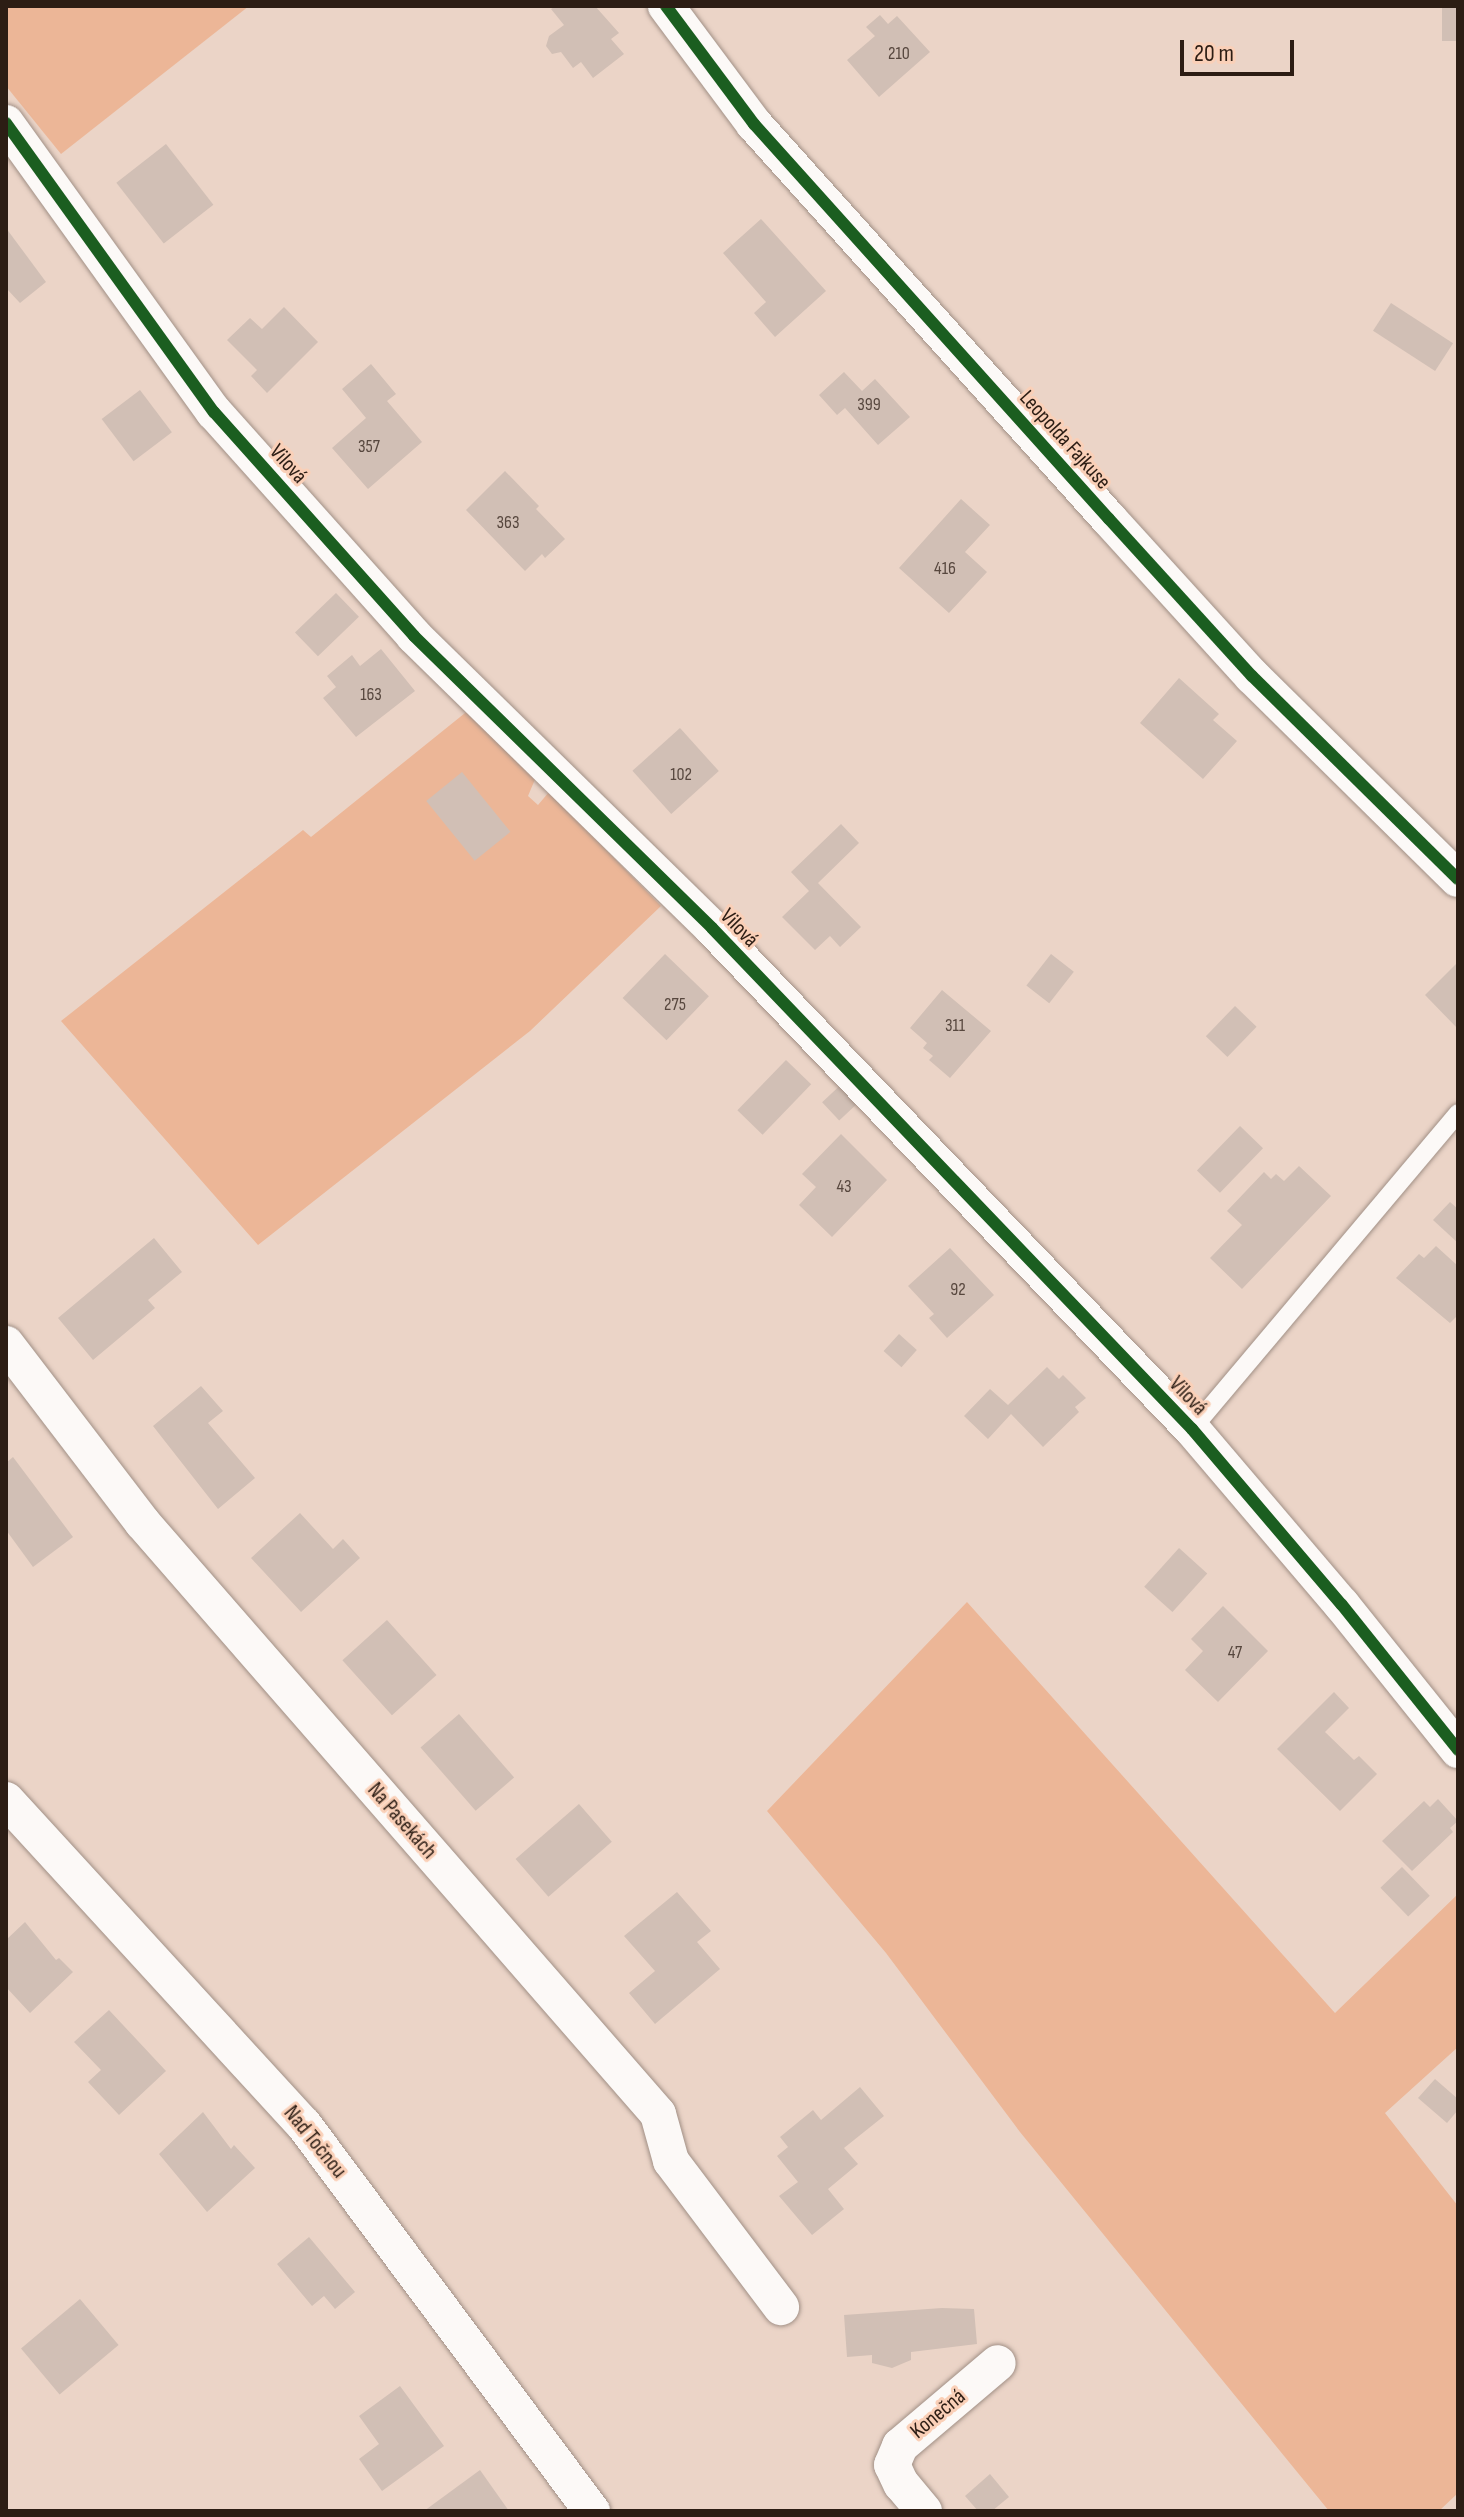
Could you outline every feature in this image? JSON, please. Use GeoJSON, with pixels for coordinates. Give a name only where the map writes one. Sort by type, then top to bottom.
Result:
{"type":"FeatureCollection","features":[{"type":"Feature","properties":{"kind":"street","name":"Leopolda Fajkuse"},"geometry":{"type":"LineString","coordinates":[[666,6],[754,124],[1109,519],[1252,676],[1458,879]]}},
{"type":"Feature","properties":{"kind":"street","name":"Vilová"},"geometry":{"type":"LineString","coordinates":[[6,123],[214,412],[414,636],[712,928],[1192,1429],[1362,1630],[1458,1750]]}},
{"type":"Feature","properties":{"kind":"street","name":"Na Pasekách"},"geometry":{"type":"LineString","coordinates":[[6,1344],[142,1522],[658,2114],[671,2161],[781,2307]]}},
{"type":"Feature","properties":{"kind":"street","name":"Nad Točnou"},"geometry":{"type":"LineString","coordinates":[[6,1800],[304,2125],[592,2511]]}},
{"type":"Feature","properties":{"kind":"street","name":"Konečná"},"geometry":{"type":"LineString","coordinates":[[924,2511],[901,2484],[892,2465],[900,2446],[998,2363]]}},
{"type":"Feature","properties":{"kind":"lane"},"geometry":{"type":"LineString","coordinates":[[1192,1429],[1458,1113]]}},
{"type":"Feature","properties":{"kind":"shaded area"},"geometry":{"type":"Polygon","coordinates":[[[6,6],[249,6],[61,154],[6,86],[6,6]]]}},
{"type":"Feature","properties":{"kind":"shaded area"},"geometry":{"type":"Polygon","coordinates":[[[470,709],[536,777],[528,796],[538,805],[549,792],[661,906],[530,1031],[258,1245],[61,1021],[303,830],[311,837],[470,709]]]}},
{"type":"Feature","properties":{"kind":"shaded area"},"geometry":{"type":"Polygon","coordinates":[[[967,1602],[1335,2013],[1458,1894],[1458,2047],[1385,2113],[1458,2206],[1458,2493],[1439,2511],[1329,2511],[1020,2132],[886,1953],[767,1811],[967,1602]]]}},
{"type":"Feature","properties":{"kind":"building"},"geometry":{"type":"Polygon","coordinates":[[[556,6],[595,6],[619,33],[611,39],[624,54],[593,78],[581,62],[573,68],[561,52],[552,54],[546,46],[549,36],[564,25],[551,9],[556,6]]]}},
{"type":"Feature","properties":{"kind":"building"},"geometry":{"type":"Polygon","coordinates":[[[1442,6],[1458,6],[1458,41],[1442,41],[1442,6]]]}},
{"type":"Feature","properties":{"kind":"building"},"geometry":{"type":"Polygon","coordinates":[[[880,15],[888,24],[897,16],[930,52],[879,97],[847,60],[875,36],[866,27],[880,15]]]}},
{"type":"Feature","properties":{"kind":"building"},"geometry":{"type":"Polygon","coordinates":[[[166,144],[213,205],[164,243],[116,183],[166,144]]]}},
{"type":"Feature","properties":{"kind":"building"},"geometry":{"type":"Polygon","coordinates":[[[761,219],[826,291],[775,337],[754,313],[766,302],[723,253],[761,219]]]}},
{"type":"Feature","properties":{"kind":"building"},"geometry":{"type":"Polygon","coordinates":[[[6,228],[46,282],[20,303],[6,288],[6,228]]]}},
{"type":"Feature","properties":{"kind":"building"},"geometry":{"type":"Polygon","coordinates":[[[1391,303],[1453,343],[1435,371],[1373,331],[1391,303]]]}},
{"type":"Feature","properties":{"kind":"building"},"geometry":{"type":"Polygon","coordinates":[[[284,307],[318,342],[267,393],[251,376],[257,370],[227,340],[250,318],[262,329],[284,307]]]}},
{"type":"Feature","properties":{"kind":"building"},"geometry":{"type":"Polygon","coordinates":[[[371,364],[396,394],[387,401],[422,442],[368,489],[332,448],[366,418],[342,389],[371,364]]]}},
{"type":"Feature","properties":{"kind":"building"},"geometry":{"type":"Polygon","coordinates":[[[844,372],[862,391],[875,379],[910,417],[878,445],[845,408],[837,415],[819,395],[844,372]]]}},
{"type":"Feature","properties":{"kind":"building"},"geometry":{"type":"Polygon","coordinates":[[[140,390],[172,432],[134,461],[102,419],[140,390]]]}},
{"type":"Feature","properties":{"kind":"building"},"geometry":{"type":"Polygon","coordinates":[[[505,471],[565,539],[545,558],[542,554],[525,571],[466,510],[505,471]]]}},
{"type":"Feature","properties":{"kind":"building"},"geometry":{"type":"Polygon","coordinates":[[[961,499],[990,525],[965,552],[987,572],[949,613],[899,568],[961,499]]]}},
{"type":"Feature","properties":{"kind":"building"},"geometry":{"type":"Polygon","coordinates":[[[336,593],[359,617],[318,656],[295,633],[336,593]]]}},
{"type":"Feature","properties":{"kind":"building"},"geometry":{"type":"Polygon","coordinates":[[[381,649],[415,691],[356,737],[323,698],[336,687],[327,676],[352,655],[360,666],[381,649]]]}},
{"type":"Feature","properties":{"kind":"building"},"geometry":{"type":"Polygon","coordinates":[[[1179,678],[1219,714],[1213,720],[1237,741],[1203,779],[1140,723],[1179,678]]]}},
{"type":"Feature","properties":{"kind":"building"},"geometry":{"type":"Polygon","coordinates":[[[680,728],[719,771],[671,814],[632,771],[680,728]]]}},
{"type":"Feature","properties":{"kind":"building"},"geometry":{"type":"Polygon","coordinates":[[[462,772],[510,832],[475,861],[426,801],[462,772]]]}},
{"type":"Feature","properties":{"kind":"building"},"geometry":{"type":"Polygon","coordinates":[[[841,824],[859,843],[818,883],[861,927],[840,947],[830,936],[815,950],[782,917],[809,891],[791,872],[841,824]]]}},
{"type":"Feature","properties":{"kind":"building"},"geometry":{"type":"Polygon","coordinates":[[[665,954],[709,996],[667,1040],[623,998],[665,954]]]}},
{"type":"Feature","properties":{"kind":"building"},"geometry":{"type":"Polygon","coordinates":[[[1051,954],[1074,972],[1049,1003],[1026,986],[1051,954]]]}},
{"type":"Feature","properties":{"kind":"building"},"geometry":{"type":"Polygon","coordinates":[[[1458,962],[1458,1029],[1425,995],[1458,962]]]}},
{"type":"Feature","properties":{"kind":"building"},"geometry":{"type":"Polygon","coordinates":[[[942,990],[991,1031],[950,1078],[929,1060],[933,1056],[923,1048],[927,1043],[910,1028],[942,990]]]}},
{"type":"Feature","properties":{"kind":"building"},"geometry":{"type":"Polygon","coordinates":[[[1235,1006],[1257,1027],[1227,1057],[1206,1036],[1235,1006]]]}},
{"type":"Feature","properties":{"kind":"building"},"geometry":{"type":"Polygon","coordinates":[[[786,1060],[811,1084],[763,1135],[737,1110],[786,1060]]]}},
{"type":"Feature","properties":{"kind":"building"},"geometry":{"type":"Polygon","coordinates":[[[847,1079],[864,1097],[839,1120],[822,1102],[847,1079]]]}},
{"type":"Feature","properties":{"kind":"building"},"geometry":{"type":"Polygon","coordinates":[[[1240,1126],[1263,1148],[1220,1193],[1197,1171],[1240,1126]]]}},
{"type":"Feature","properties":{"kind":"building"},"geometry":{"type":"Polygon","coordinates":[[[841,1134],[887,1180],[832,1237],[799,1205],[816,1187],[802,1174],[841,1134]]]}},
{"type":"Feature","properties":{"kind":"building"},"geometry":{"type":"Polygon","coordinates":[[[1299,1166],[1331,1196],[1242,1289],[1210,1258],[1242,1225],[1227,1211],[1264,1172],[1271,1179],[1276,1174],[1284,1181],[1299,1166]]]}},
{"type":"Feature","properties":{"kind":"building"},"geometry":{"type":"Polygon","coordinates":[[[1450,1202],[1458,1209],[1458,1243],[1433,1220],[1450,1202]]]}},
{"type":"Feature","properties":{"kind":"building"},"geometry":{"type":"Polygon","coordinates":[[[154,1238],[182,1272],[148,1300],[155,1308],[93,1360],[58,1318],[154,1238]]]}},
{"type":"Feature","properties":{"kind":"building"},"geometry":{"type":"Polygon","coordinates":[[[1436,1246],[1458,1266],[1458,1315],[1450,1323],[1396,1278],[1419,1254],[1424,1258],[1436,1246]]]}},
{"type":"Feature","properties":{"kind":"building"},"geometry":{"type":"Polygon","coordinates":[[[950,1248],[994,1295],[947,1338],[929,1318],[934,1314],[908,1286],[950,1248]]]}},
{"type":"Feature","properties":{"kind":"building"},"geometry":{"type":"Polygon","coordinates":[[[899,1334],[917,1350],[901,1367],[884,1351],[899,1334]]]}},
{"type":"Feature","properties":{"kind":"building"},"geometry":{"type":"Polygon","coordinates":[[[1047,1367],[1059,1379],[1063,1375],[1086,1398],[1075,1407],[1079,1412],[1043,1447],[1011,1414],[988,1439],[964,1416],[990,1389],[1008,1405],[1047,1367]]]}},
{"type":"Feature","properties":{"kind":"building"},"geometry":{"type":"Polygon","coordinates":[[[201,1386],[223,1411],[208,1423],[255,1478],[218,1509],[153,1426],[201,1386]]]}},
{"type":"Feature","properties":{"kind":"building"},"geometry":{"type":"Polygon","coordinates":[[[13,1457],[73,1537],[33,1567],[6,1530],[6,1463],[13,1457]]]}},
{"type":"Feature","properties":{"kind":"building"},"geometry":{"type":"Polygon","coordinates":[[[300,1513],[333,1549],[343,1539],[360,1558],[301,1612],[251,1558],[300,1513]]]}},
{"type":"Feature","properties":{"kind":"building"},"geometry":{"type":"Polygon","coordinates":[[[1179,1548],[1207,1573],[1172,1612],[1144,1587],[1179,1548]]]}},
{"type":"Feature","properties":{"kind":"building"},"geometry":{"type":"Polygon","coordinates":[[[1223,1606],[1268,1651],[1218,1702],[1185,1670],[1203,1651],[1191,1639],[1223,1606]]]}},
{"type":"Feature","properties":{"kind":"building"},"geometry":{"type":"Polygon","coordinates":[[[387,1620],[437,1675],[392,1715],[342,1660],[387,1620]]]}},
{"type":"Feature","properties":{"kind":"building"},"geometry":{"type":"Polygon","coordinates":[[[1334,1692],[1349,1708],[1325,1732],[1354,1760],[1359,1756],[1377,1774],[1340,1811],[1277,1749],[1334,1692]]]}},
{"type":"Feature","properties":{"kind":"building"},"geometry":{"type":"Polygon","coordinates":[[[459,1714],[514,1777],[476,1811],[421,1747],[459,1714]]]}},
{"type":"Feature","properties":{"kind":"building"},"geometry":{"type":"Polygon","coordinates":[[[1438,1799],[1458,1821],[1450,1828],[1453,1832],[1412,1871],[1382,1841],[1424,1801],[1430,1807],[1438,1799]]]}},
{"type":"Feature","properties":{"kind":"building"},"geometry":{"type":"Polygon","coordinates":[[[579,1804],[612,1842],[548,1897],[516,1859],[579,1804]]]}},
{"type":"Feature","properties":{"kind":"building"},"geometry":{"type":"Polygon","coordinates":[[[1402,1867],[1430,1896],[1408,1917],[1380,1888],[1402,1867]]]}},
{"type":"Feature","properties":{"kind":"building"},"geometry":{"type":"Polygon","coordinates":[[[677,1892],[711,1931],[697,1942],[720,1969],[655,2024],[629,1993],[655,1971],[624,1936],[677,1892]]]}},
{"type":"Feature","properties":{"kind":"building"},"geometry":{"type":"Polygon","coordinates":[[[25,1922],[56,1960],[59,1958],[73,1972],[30,2013],[6,1987],[6,1940],[25,1922]]]}},
{"type":"Feature","properties":{"kind":"building"},"geometry":{"type":"Polygon","coordinates":[[[109,2010],[166,2071],[119,2115],[88,2082],[101,2070],[74,2042],[109,2010]]]}},
{"type":"Feature","properties":{"kind":"building"},"geometry":{"type":"Polygon","coordinates":[[[1435,2079],[1458,2099],[1458,2110],[1447,2123],[1418,2098],[1435,2079]]]}},
{"type":"Feature","properties":{"kind":"building"},"geometry":{"type":"Polygon","coordinates":[[[860,2087],[884,2116],[844,2148],[858,2164],[828,2189],[844,2209],[812,2235],[779,2196],[798,2182],[777,2156],[788,2147],[780,2137],[813,2110],[821,2120],[860,2087]]]}},
{"type":"Feature","properties":{"kind":"building"},"geometry":{"type":"Polygon","coordinates":[[[203,2112],[231,2149],[234,2145],[255,2168],[207,2212],[159,2154],[203,2112]]]}},
{"type":"Feature","properties":{"kind":"building"},"geometry":{"type":"Polygon","coordinates":[[[309,2237],[355,2292],[335,2309],[324,2296],[312,2306],[277,2264],[309,2237]]]}},
{"type":"Feature","properties":{"kind":"building"},"geometry":{"type":"Polygon","coordinates":[[[80,2299],[119,2345],[60,2394],[21,2348],[80,2299]]]}},
{"type":"Feature","properties":{"kind":"building"},"geometry":{"type":"Polygon","coordinates":[[[942,2308],[974,2309],[977,2344],[911,2352],[911,2360],[892,2368],[872,2363],[872,2355],[847,2357],[844,2315],[942,2308]]]}},
{"type":"Feature","properties":{"kind":"building"},"geometry":{"type":"Polygon","coordinates":[[[400,2386],[444,2446],[382,2491],[359,2459],[379,2444],[359,2416],[400,2386]]]}},
{"type":"Feature","properties":{"kind":"building"},"geometry":{"type":"Polygon","coordinates":[[[480,2470],[509,2511],[424,2511],[480,2470]]]}},
{"type":"Feature","properties":{"kind":"building"},"geometry":{"type":"Polygon","coordinates":[[[990,2474],[1009,2497],[992,2511],[978,2511],[965,2496],[990,2474]]]}},
{"type":"Feature","properties":{"kind":"cycle path"},"geometry":{"type":"LineString","coordinates":[[666,6],[754,124],[1109,519],[1252,676],[1458,879]]}},
{"type":"Feature","properties":{"kind":"cycle path"},"geometry":{"type":"LineString","coordinates":[[6,123],[214,412],[414,636],[712,928],[1192,1429],[1342,1605],[1458,1750]]}}]}
